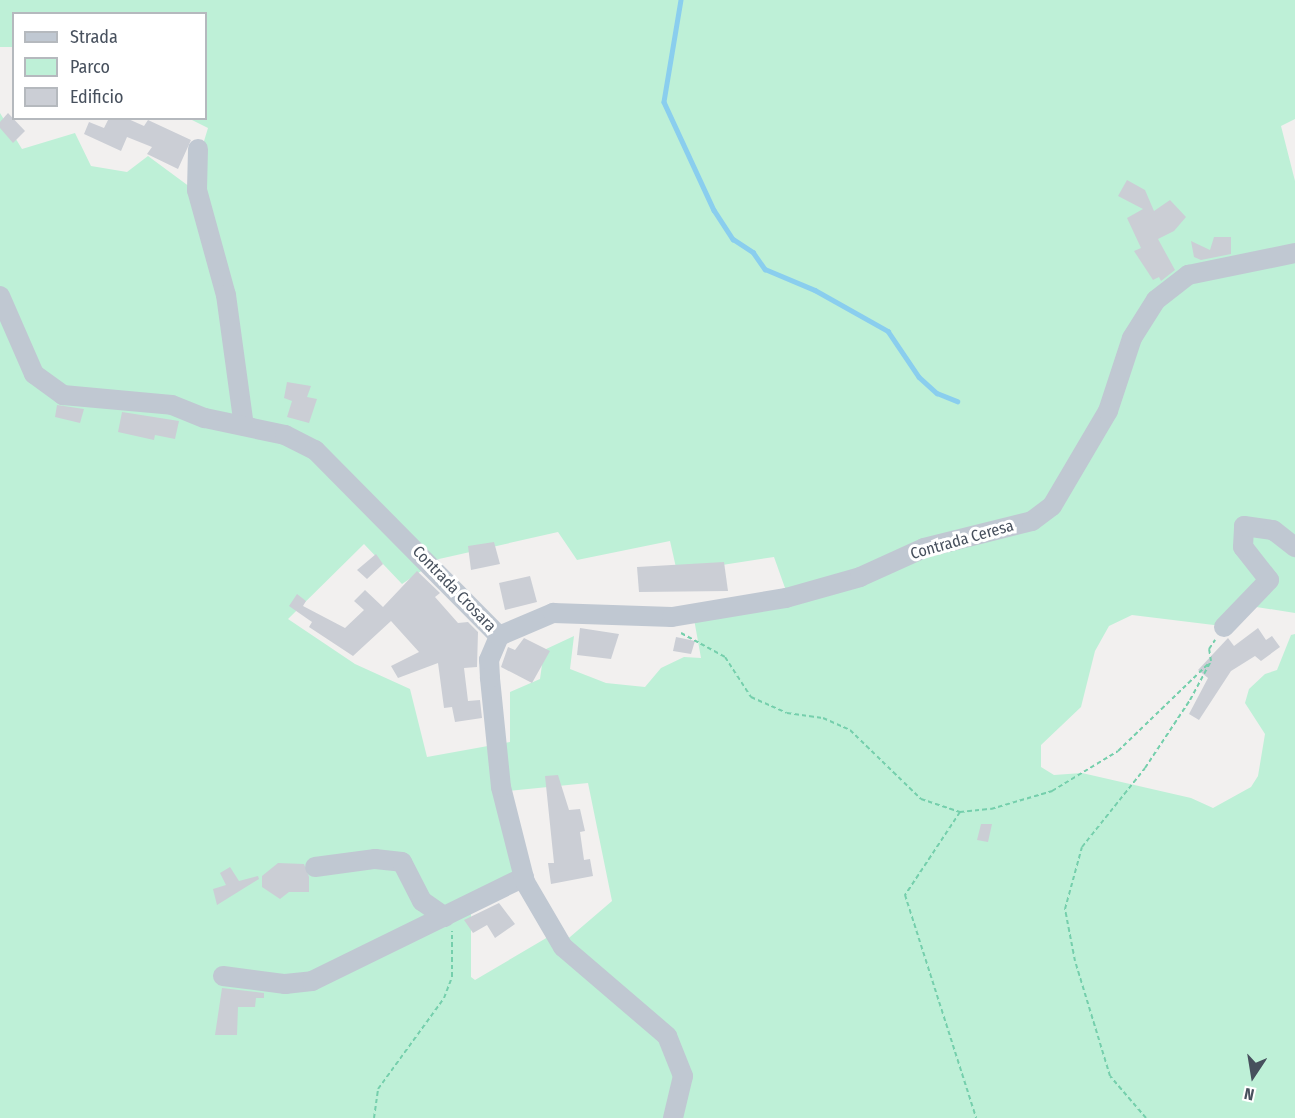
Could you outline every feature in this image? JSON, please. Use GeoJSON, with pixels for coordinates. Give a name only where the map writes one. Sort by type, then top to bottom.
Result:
{"type":"FeatureCollection","features":[{"type":"Feature","properties":{"kind":"street"},"geometry":{"type":"LineString","coordinates":[[198,149],[197,190],[226,295],[244,426]]}},
{"type":"Feature","properties":{"kind":"street","name":"Contrada Ceresa"},"geometry":{"type":"LineString","coordinates":[[499,636],[553,613],[672,617],[786,598],[860,577],[924,548],[1032,520],[1052,506],[1108,411],[1132,338],[1156,300],[1188,275],[1295,253]]}},
{"type":"Feature","properties":{"kind":"street","name":"Contrada Crosara"},"geometry":{"type":"LineString","coordinates":[[0,296],[34,374],[63,394],[155,402],[285,435],[315,450],[499,636],[489,660],[501,787],[524,877],[563,947],[667,1036],[683,1076],[673,1118]]}},
{"type":"Feature","properties":{"kind":"street"},"geometry":{"type":"LineString","coordinates":[[1224,627],[1269,580],[1243,547],[1244,526],[1273,530],[1295,547]]}},
{"type":"Feature","properties":{"kind":"street"},"geometry":{"type":"LineString","coordinates":[[315,867],[375,859],[402,862],[422,901],[449,915]]}},
{"type":"Feature","properties":{"kind":"street"},"geometry":{"type":"LineString","coordinates":[[223,976],[299,985],[449,915],[524,877]]}},
{"type":"Feature","properties":{"kind":"path"},"geometry":{"type":"LineString","coordinates":[[1146,1118],[1110,1076],[1075,961],[1065,909],[1082,847],[1146,768],[1211,661],[1209,649],[1224,627]]}},
{"type":"Feature","properties":{"kind":"path"},"geometry":{"type":"LineString","coordinates":[[680,632],[725,657],[751,697],[787,713],[822,718],[850,730],[921,799],[960,813],[991,809],[1052,791],[1118,751],[1211,661]]}},
{"type":"Feature","properties":{"kind":"path"},"geometry":{"type":"LineString","coordinates":[[960,813],[905,895],[976,1118]]}},
{"type":"Feature","properties":{"kind":"path"},"geometry":{"type":"LineString","coordinates":[[374,1118],[378,1089],[448,987],[452,977],[449,915]]}},
{"type":"Feature","properties":{"kind":"green space"},"geometry":{"type":"Polygon","coordinates":[[[0,0],[1295,0],[1295,119],[1281,126],[1295,181],[1295,613],[1250,606],[1222,626],[1132,615],[1109,626],[1095,651],[1081,707],[1041,745],[1041,767],[1054,775],[1082,773],[1191,798],[1213,808],[1251,787],[1258,776],[1265,734],[1245,703],[1249,689],[1265,674],[1277,670],[1291,635],[1295,634],[1295,1118],[0,1118],[0,113],[22,149],[75,133],[91,166],[127,172],[148,156],[190,187],[208,128],[192,120],[207,120],[207,12],[12,12],[12,47],[0,47],[0,0]],[[558,532],[439,559],[402,584],[364,544],[288,619],[355,664],[410,689],[427,757],[510,742],[510,692],[540,679],[544,650],[574,636],[570,669],[606,683],[645,687],[661,668],[684,657],[701,658],[694,619],[790,602],[774,557],[677,572],[670,541],[577,560],[558,532]],[[588,783],[508,791],[517,880],[471,905],[471,977],[475,980],[548,937],[556,949],[612,901],[588,783]]]}},
{"type":"Feature","properties":{"kind":"building"},"geometry":{"type":"Polygon","coordinates":[[[8,113],[12,120],[25,131],[13,143],[0,128],[0,122],[8,113]]]}},
{"type":"Feature","properties":{"kind":"building"},"geometry":{"type":"Polygon","coordinates":[[[108,120],[130,120],[144,126],[148,120],[191,140],[178,169],[147,154],[152,147],[127,137],[121,151],[84,134],[89,122],[104,128],[108,120]]]}},
{"type":"Feature","properties":{"kind":"building"},"geometry":{"type":"Polygon","coordinates":[[[1127,180],[1145,190],[1154,211],[1170,200],[1186,217],[1174,231],[1158,239],[1175,270],[1161,281],[1159,277],[1153,280],[1134,251],[1141,248],[1127,218],[1143,209],[1118,196],[1127,180]]]}},
{"type":"Feature","properties":{"kind":"building"},"geometry":{"type":"Polygon","coordinates":[[[1214,237],[1231,237],[1231,254],[1201,260],[1194,257],[1191,241],[1210,250],[1214,237]]]}},
{"type":"Feature","properties":{"kind":"building"},"geometry":{"type":"Polygon","coordinates":[[[287,382],[311,386],[307,397],[317,399],[309,423],[287,417],[292,401],[284,398],[287,382]]]}},
{"type":"Feature","properties":{"kind":"building"},"geometry":{"type":"Polygon","coordinates":[[[57,405],[84,409],[80,423],[55,417],[57,405]]]}},
{"type":"Feature","properties":{"kind":"building"},"geometry":{"type":"Polygon","coordinates":[[[122,412],[179,421],[175,439],[155,435],[154,440],[118,432],[122,412]]]}},
{"type":"Feature","properties":{"kind":"building"},"geometry":{"type":"Polygon","coordinates":[[[494,542],[500,564],[471,570],[468,546],[494,542]]]}},
{"type":"Feature","properties":{"kind":"building"},"geometry":{"type":"Polygon","coordinates":[[[376,554],[383,564],[367,579],[357,570],[376,554]]]}},
{"type":"Feature","properties":{"kind":"building"},"geometry":{"type":"Polygon","coordinates":[[[724,562],[728,591],[639,592],[637,567],[724,562]]]}},
{"type":"Feature","properties":{"kind":"building"},"geometry":{"type":"Polygon","coordinates":[[[417,571],[440,593],[435,597],[458,623],[468,622],[478,632],[477,667],[464,668],[468,701],[480,700],[482,718],[455,722],[452,707],[444,708],[438,663],[398,678],[391,666],[419,652],[391,621],[353,656],[309,627],[312,622],[289,606],[297,594],[306,601],[303,606],[345,628],[364,610],[354,601],[365,590],[383,607],[417,571]]]}},
{"type":"Feature","properties":{"kind":"building"},"geometry":{"type":"Polygon","coordinates":[[[530,576],[537,602],[505,610],[499,583],[530,576]]]}},
{"type":"Feature","properties":{"kind":"building"},"geometry":{"type":"Polygon","coordinates":[[[580,628],[619,634],[611,659],[577,655],[580,628]]]}},
{"type":"Feature","properties":{"kind":"building"},"geometry":{"type":"Polygon","coordinates":[[[1258,628],[1266,640],[1272,636],[1280,647],[1261,661],[1255,656],[1231,671],[1199,720],[1189,714],[1208,678],[1198,670],[1228,638],[1234,646],[1258,628]]]}},
{"type":"Feature","properties":{"kind":"building"},"geometry":{"type":"Polygon","coordinates":[[[676,637],[695,641],[691,654],[673,651],[676,637]]]}},
{"type":"Feature","properties":{"kind":"building"},"geometry":{"type":"Polygon","coordinates":[[[524,638],[550,651],[532,683],[501,667],[508,647],[515,650],[524,638]]]}},
{"type":"Feature","properties":{"kind":"building"},"geometry":{"type":"Polygon","coordinates":[[[558,775],[569,810],[580,809],[585,831],[580,832],[584,860],[590,859],[593,876],[551,884],[548,863],[554,863],[545,776],[558,775]]]}},
{"type":"Feature","properties":{"kind":"building"},"geometry":{"type":"Polygon","coordinates":[[[981,824],[992,824],[988,842],[977,840],[981,824]]]}},
{"type":"Feature","properties":{"kind":"building"},"geometry":{"type":"Polygon","coordinates":[[[278,863],[304,864],[309,877],[309,892],[289,892],[280,899],[262,887],[262,876],[278,863]]]}},
{"type":"Feature","properties":{"kind":"building"},"geometry":{"type":"Polygon","coordinates":[[[230,867],[239,881],[258,876],[259,879],[217,905],[213,889],[226,885],[220,873],[230,867]]]}},
{"type":"Feature","properties":{"kind":"building"},"geometry":{"type":"Polygon","coordinates":[[[499,903],[515,924],[495,938],[487,925],[473,933],[464,920],[499,903]]]}},
{"type":"Feature","properties":{"kind":"building"},"geometry":{"type":"Polygon","coordinates":[[[222,988],[264,993],[264,998],[256,998],[255,1007],[238,1007],[237,1035],[215,1035],[222,988]]]}},
{"type":"Feature","properties":{"kind":"waterway"},"geometry":{"type":"LineString","coordinates":[[681,0],[664,102],[714,210],[733,239],[753,252],[765,269],[815,290],[888,331],[919,377],[937,393],[957,401]]}}]}
